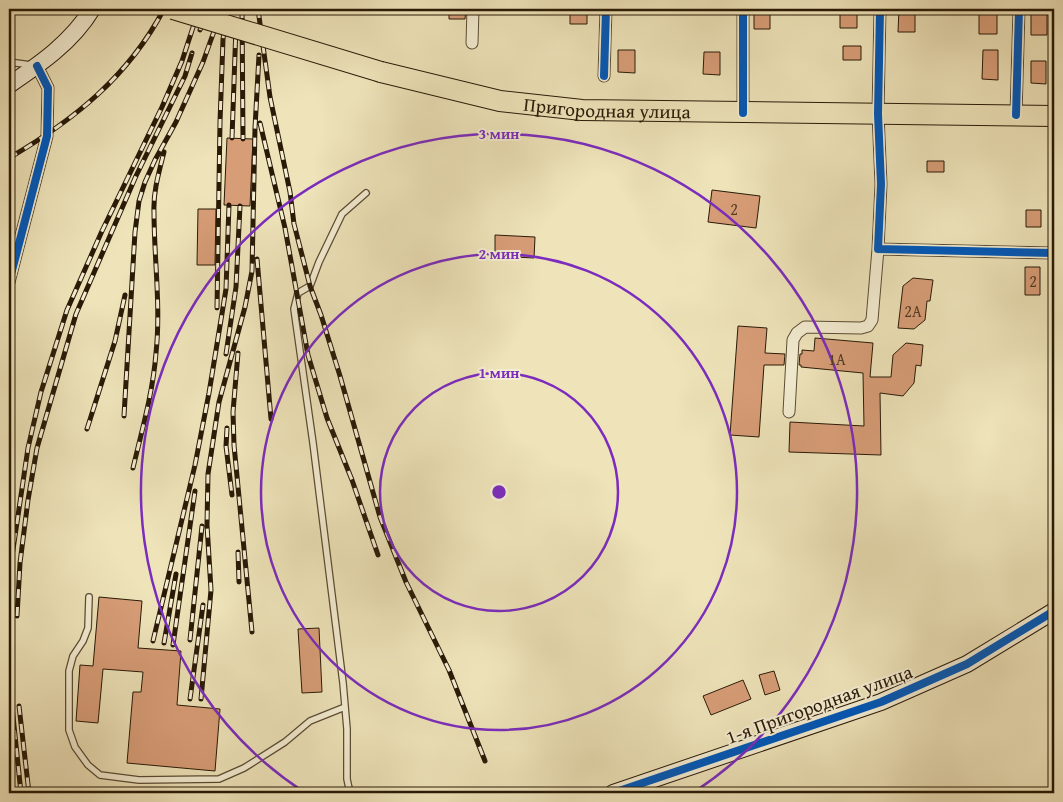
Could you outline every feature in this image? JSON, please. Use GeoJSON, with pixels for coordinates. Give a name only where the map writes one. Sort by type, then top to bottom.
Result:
{"type":"FeatureCollection","features":[{"type":"Feature","properties":{"kind":"highway","name":"Пригородная улица"},"geometry":{"type":"LineString","coordinates":[[173,9],[381,72],[500,101],[582,110],[1054,116]]}},
{"type":"Feature","properties":{"kind":"street"},"geometry":{"type":"LineString","coordinates":[[9,85],[37,66],[76,32],[92,9]]}},
{"type":"Feature","properties":{"kind":"street"},"geometry":{"type":"LineString","coordinates":[[472,44],[473,9]]}},
{"type":"Feature","properties":{"kind":"street"},"geometry":{"type":"LineString","coordinates":[[604,76],[606,9]]}},
{"type":"Feature","properties":{"kind":"street"},"geometry":{"type":"LineString","coordinates":[[743,9],[743,113]]}},
{"type":"Feature","properties":{"kind":"street"},"geometry":{"type":"LineString","coordinates":[[789,412],[793,340],[797,333],[805,327],[861,328],[868,326],[872,320],[881,184],[878,114],[880,9]]}},
{"type":"Feature","properties":{"kind":"street"},"geometry":{"type":"LineString","coordinates":[[1016,115],[1019,9]]}},
{"type":"Feature","properties":{"kind":"street"},"geometry":{"type":"LineString","coordinates":[[9,282],[47,136],[48,88],[37,66]]}},
{"type":"Feature","properties":{"kind":"street"},"geometry":{"type":"LineString","coordinates":[[878,249],[1054,253]]}},
{"type":"Feature","properties":{"kind":"street","name":"1-я Пригородная улица"},"geometry":{"type":"LineString","coordinates":[[613,793],[880,702],[967,664],[1054,611]]}},
{"type":"Feature","properties":{"kind":"lane"},"geometry":{"type":"LineString","coordinates":[[9,62],[37,66]]}},
{"type":"Feature","properties":{"kind":"lane"},"geometry":{"type":"LineString","coordinates":[[350,793],[345,707],[313,442],[294,309],[298,293],[310,286],[319,262],[342,214],[366,193]]}},
{"type":"Feature","properties":{"kind":"lane"},"geometry":{"type":"LineString","coordinates":[[89,597],[88,628],[83,641],[73,656],[69,671],[69,730],[75,747],[88,765],[100,775],[139,780],[219,779],[244,768],[285,742],[310,721],[345,707]]}},
{"type":"Feature","properties":{"kind":"building"},"geometry":{"type":"Polygon","coordinates":[[[449,9],[466,9],[465,19],[449,19],[449,9]]]}},
{"type":"Feature","properties":{"kind":"building"},"geometry":{"type":"Polygon","coordinates":[[[570,9],[587,9],[587,24],[570,24],[570,9]]]}},
{"type":"Feature","properties":{"kind":"building"},"geometry":{"type":"Polygon","coordinates":[[[754,9],[770,9],[770,29],[754,29],[754,9]]]}},
{"type":"Feature","properties":{"kind":"building"},"geometry":{"type":"Polygon","coordinates":[[[840,9],[857,9],[857,28],[840,28],[840,9]]]}},
{"type":"Feature","properties":{"kind":"building"},"geometry":{"type":"Polygon","coordinates":[[[899,9],[915,9],[915,32],[898,32],[899,9]]]}},
{"type":"Feature","properties":{"kind":"building"},"geometry":{"type":"Polygon","coordinates":[[[979,9],[997,9],[997,34],[979,34],[979,9]]]}},
{"type":"Feature","properties":{"kind":"building"},"geometry":{"type":"Polygon","coordinates":[[[1031,12],[1047,12],[1047,35],[1031,35],[1031,12]]]}},
{"type":"Feature","properties":{"kind":"building"},"geometry":{"type":"Polygon","coordinates":[[[843,46],[861,46],[861,60],[843,60],[843,46]]]}},
{"type":"Feature","properties":{"kind":"building"},"geometry":{"type":"Polygon","coordinates":[[[618,50],[635,50],[635,73],[618,72],[618,50]]]}},
{"type":"Feature","properties":{"kind":"building"},"geometry":{"type":"Polygon","coordinates":[[[983,50],[998,50],[998,80],[982,79],[983,50]]]}},
{"type":"Feature","properties":{"kind":"building"},"geometry":{"type":"Polygon","coordinates":[[[704,52],[720,52],[720,75],[703,74],[704,52]]]}},
{"type":"Feature","properties":{"kind":"building"},"geometry":{"type":"Polygon","coordinates":[[[1031,61],[1046,61],[1046,84],[1031,83],[1031,61]]]}},
{"type":"Feature","properties":{"kind":"building"},"geometry":{"type":"Polygon","coordinates":[[[227,138],[253,139],[250,206],[224,205],[227,138]]]}},
{"type":"Feature","properties":{"kind":"building"},"geometry":{"type":"Polygon","coordinates":[[[927,161],[944,161],[944,172],[927,172],[927,161]]]}},
{"type":"Feature","properties":{"kind":"building"},"geometry":{"type":"Polygon","coordinates":[[[712,190],[760,196],[756,228],[708,222],[712,190]]]}},
{"type":"Feature","properties":{"kind":"building"},"geometry":{"type":"Polygon","coordinates":[[[198,209],[216,209],[215,265],[197,265],[198,209]]]}},
{"type":"Feature","properties":{"kind":"building"},"geometry":{"type":"Polygon","coordinates":[[[1026,210],[1041,210],[1041,227],[1026,227],[1026,210]]]}},
{"type":"Feature","properties":{"kind":"building"},"geometry":{"type":"Polygon","coordinates":[[[495,235],[535,237],[534,258],[495,256],[495,235]]]}},
{"type":"Feature","properties":{"kind":"building"},"geometry":{"type":"Polygon","coordinates":[[[1025,267],[1040,267],[1040,295],[1025,295],[1025,267]]]}},
{"type":"Feature","properties":{"kind":"building"},"geometry":{"type":"Polygon","coordinates":[[[913,278],[933,280],[930,301],[927,301],[925,320],[914,329],[898,328],[903,286],[913,278]]]}},
{"type":"Feature","properties":{"kind":"building"},"geometry":{"type":"Polygon","coordinates":[[[738,326],[767,328],[765,353],[785,354],[784,365],[764,365],[759,437],[730,435],[738,326]]]}},
{"type":"Feature","properties":{"kind":"building"},"geometry":{"type":"Polygon","coordinates":[[[815,338],[873,343],[870,377],[891,377],[893,355],[906,343],[923,345],[921,366],[916,365],[914,383],[903,396],[880,393],[881,455],[789,452],[790,422],[864,426],[863,373],[801,367],[799,365],[802,350],[814,351],[815,338]]]}},
{"type":"Feature","properties":{"kind":"building"},"geometry":{"type":"Polygon","coordinates":[[[99,597],[142,601],[138,648],[181,651],[177,705],[220,709],[215,771],[127,763],[133,692],[141,692],[143,672],[103,669],[98,723],[76,721],[80,665],[93,666],[99,597]]]}},
{"type":"Feature","properties":{"kind":"building"},"geometry":{"type":"Polygon","coordinates":[[[319,628],[322,692],[302,693],[298,629],[319,628]]]}},
{"type":"Feature","properties":{"kind":"building"},"geometry":{"type":"Polygon","coordinates":[[[774,671],[780,690],[765,695],[759,675],[774,671]]]}},
{"type":"Feature","properties":{"kind":"building"},"geometry":{"type":"Polygon","coordinates":[[[743,680],[751,699],[711,715],[703,696],[743,680]]]}},
{"type":"Feature","properties":{"kind":"railway"},"geometry":{"type":"LineString","coordinates":[[9,158],[56,128],[97,95],[134,56],[164,9]]}},
{"type":"Feature","properties":{"kind":"railway"},"geometry":{"type":"LineString","coordinates":[[21,793],[11,697],[9,630],[11,563],[28,448],[41,392],[67,310],[102,231],[162,107],[182,61],[199,9]]}},
{"type":"Feature","properties":{"kind":"railway"},"geometry":{"type":"LineString","coordinates":[[200,30],[207,9]]}},
{"type":"Feature","properties":{"kind":"railway"},"geometry":{"type":"LineString","coordinates":[[124,416],[135,232],[139,201],[155,160],[176,122],[203,62],[222,9]]}},
{"type":"Feature","properties":{"kind":"railway"},"geometry":{"type":"LineString","coordinates":[[242,9],[243,139]]}},
{"type":"Feature","properties":{"kind":"railway"},"geometry":{"type":"LineString","coordinates":[[258,9],[270,97],[290,192],[294,224],[310,286],[340,376],[380,517],[406,582],[449,670],[485,761]]}},
{"type":"Feature","properties":{"kind":"railway"},"geometry":{"type":"LineString","coordinates":[[217,308],[220,122],[223,39],[227,11]]}},
{"type":"Feature","properties":{"kind":"railway"},"geometry":{"type":"LineString","coordinates":[[232,138],[236,26]]}},
{"type":"Feature","properties":{"kind":"railway"},"geometry":{"type":"LineString","coordinates":[[17,616],[20,563],[37,448],[76,314],[136,176],[185,76],[192,53]]}},
{"type":"Feature","properties":{"kind":"railway"},"geometry":{"type":"LineString","coordinates":[[201,699],[211,590],[207,525],[208,474],[219,402],[245,307],[252,271],[255,128],[259,55]]}},
{"type":"Feature","properties":{"kind":"railway"},"geometry":{"type":"LineString","coordinates":[[260,123],[285,228],[308,355],[327,418],[352,480],[378,555]]}},
{"type":"Feature","properties":{"kind":"railway"},"geometry":{"type":"LineString","coordinates":[[133,468],[155,368],[158,300],[154,197],[164,152]]}},
{"type":"Feature","properties":{"kind":"railway"},"geometry":{"type":"LineString","coordinates":[[153,641],[195,465],[209,393],[226,289],[229,205]]}},
{"type":"Feature","properties":{"kind":"railway"},"geometry":{"type":"LineString","coordinates":[[226,354],[236,287],[240,206]]}},
{"type":"Feature","properties":{"kind":"railway"},"geometry":{"type":"LineString","coordinates":[[257,259],[271,419]]}},
{"type":"Feature","properties":{"kind":"railway"},"geometry":{"type":"LineString","coordinates":[[87,429],[115,341],[125,295]]}},
{"type":"Feature","properties":{"kind":"railway"},"geometry":{"type":"LineString","coordinates":[[238,353],[233,412],[234,445],[252,632]]}},
{"type":"Feature","properties":{"kind":"railway"},"geometry":{"type":"LineString","coordinates":[[227,428],[226,446],[232,495]]}},
{"type":"Feature","properties":{"kind":"railway"},"geometry":{"type":"LineString","coordinates":[[173,645],[195,491]]}},
{"type":"Feature","properties":{"kind":"railway"},"geometry":{"type":"LineString","coordinates":[[190,640],[202,526]]}},
{"type":"Feature","properties":{"kind":"railway"},"geometry":{"type":"LineString","coordinates":[[238,552],[239,582]]}},
{"type":"Feature","properties":{"kind":"railway"},"geometry":{"type":"LineString","coordinates":[[164,643],[176,574]]}},
{"type":"Feature","properties":{"kind":"railway"},"geometry":{"type":"LineString","coordinates":[[190,699],[203,605]]}},
{"type":"Feature","properties":{"kind":"railway"},"geometry":{"type":"LineString","coordinates":[[19,706],[29,793]]}},
{"type":"Feature","properties":{"kind":"cycle path"},"geometry":{"type":"LineString","coordinates":[[604,76],[606,9]]}},
{"type":"Feature","properties":{"kind":"cycle path"},"geometry":{"type":"LineString","coordinates":[[743,9],[743,113]]}},
{"type":"Feature","properties":{"kind":"cycle path"},"geometry":{"type":"LineString","coordinates":[[880,9],[878,114],[881,184],[878,249],[1054,253]]}},
{"type":"Feature","properties":{"kind":"cycle path"},"geometry":{"type":"LineString","coordinates":[[1016,115],[1019,9]]}},
{"type":"Feature","properties":{"kind":"cycle path"},"geometry":{"type":"LineString","coordinates":[[9,282],[47,136],[48,88],[37,66]]}},
{"type":"Feature","properties":{"kind":"cycle path"},"geometry":{"type":"LineString","coordinates":[[613,793],[881,702],[967,664],[1054,611]]}}]}
